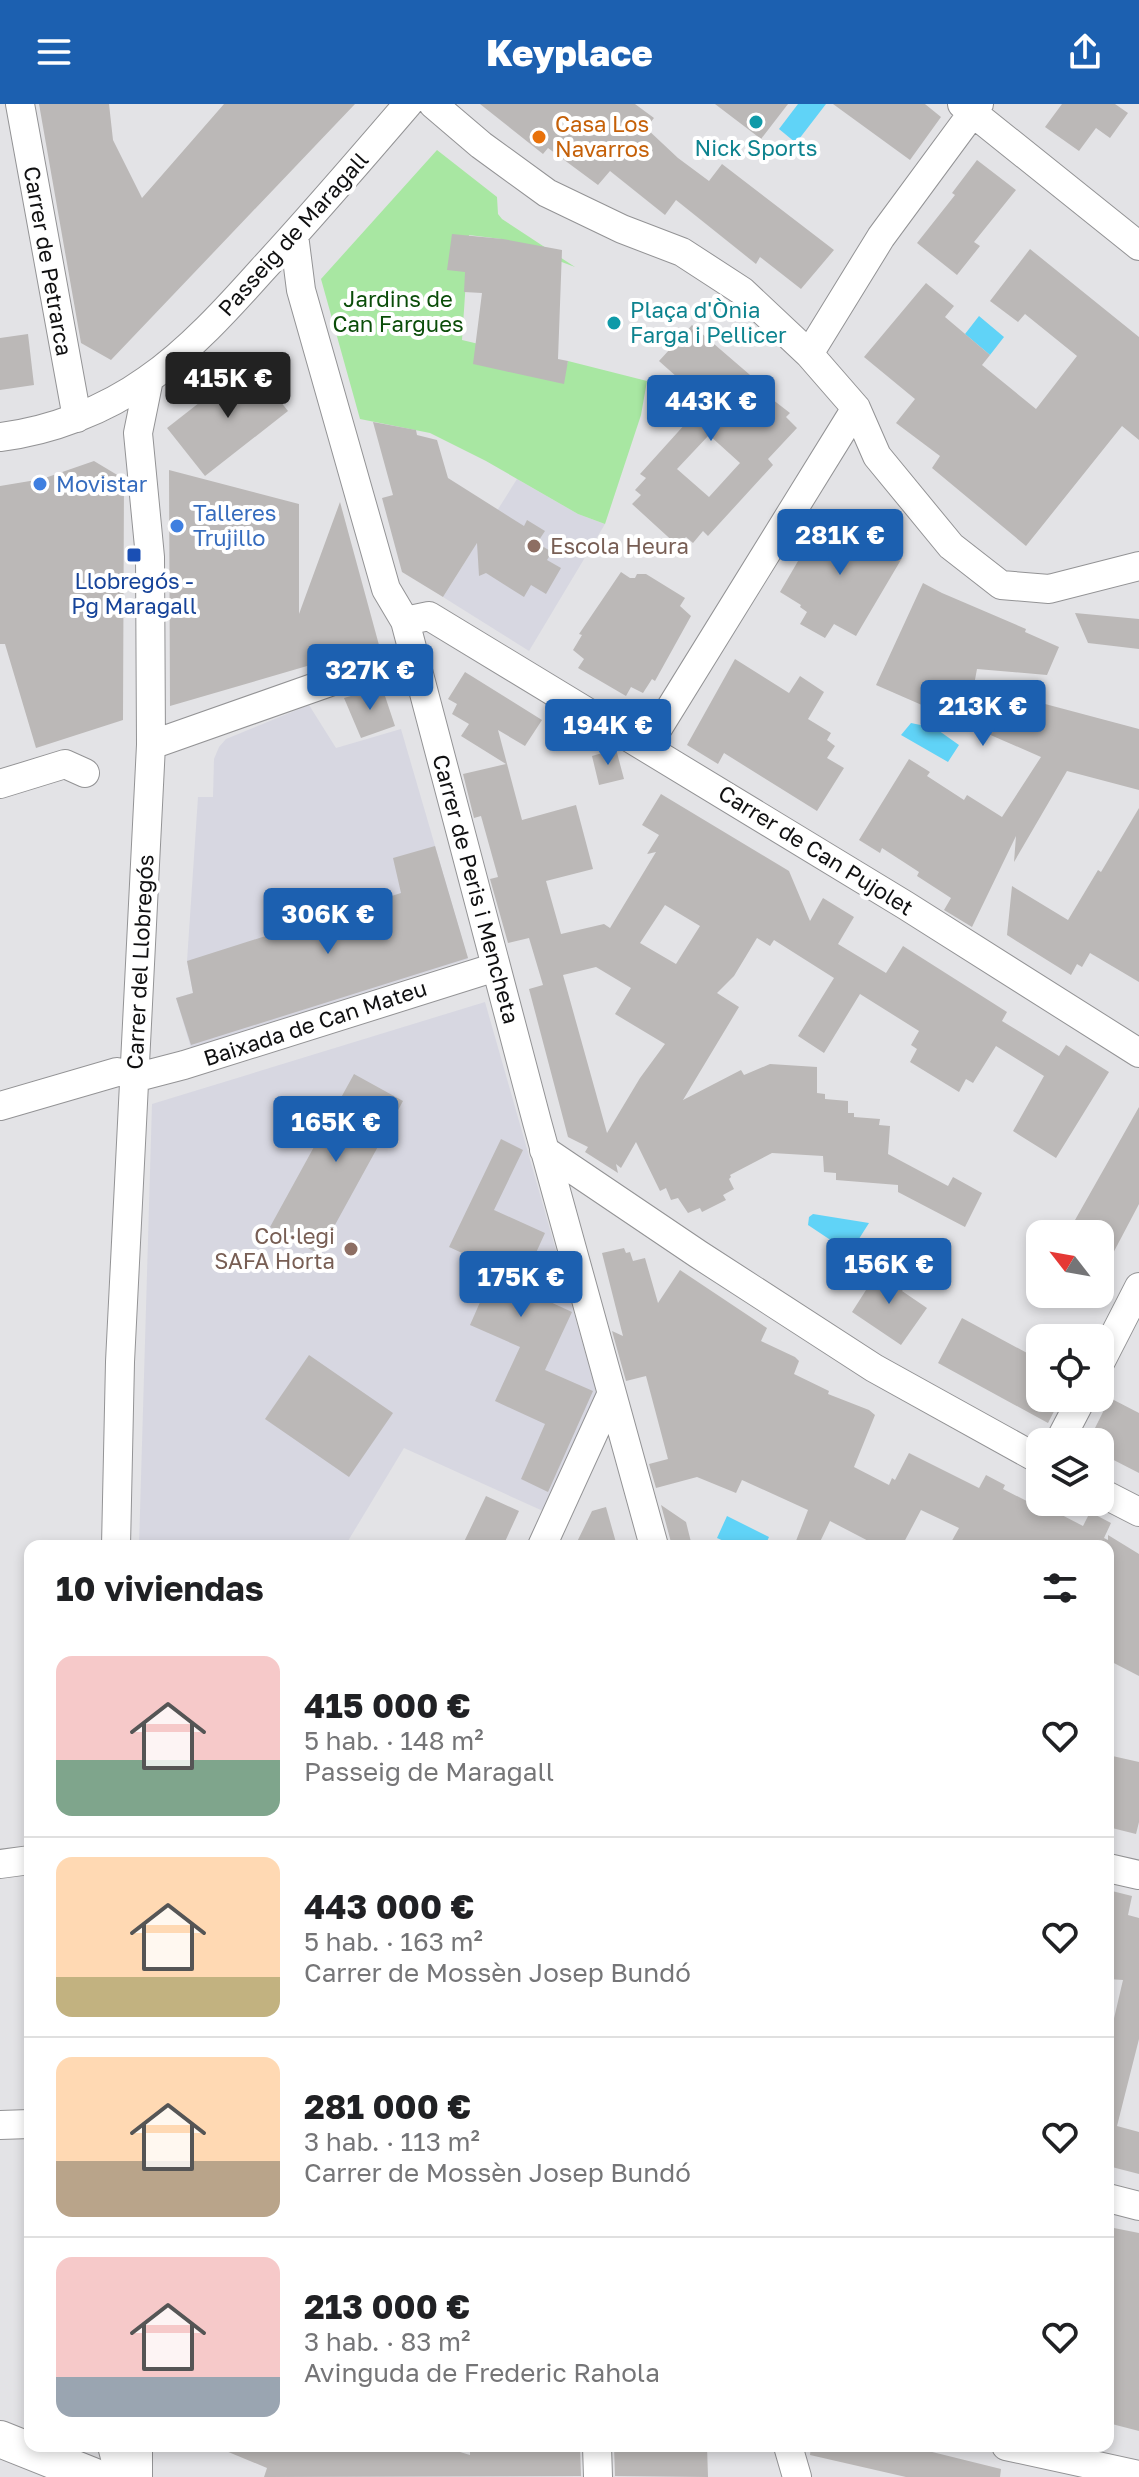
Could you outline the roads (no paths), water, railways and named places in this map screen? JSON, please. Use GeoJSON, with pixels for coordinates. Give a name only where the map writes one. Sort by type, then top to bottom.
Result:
{"type":"FeatureCollection","features":[{"type":"Feature","properties":{"kind":"main road"},"geometry":{"type":"LineString","coordinates":[[0,2439],[24,2449]]}},
{"type":"Feature","properties":{"kind":"main road"},"geometry":{"type":"LineString","coordinates":[[32,2452],[95,2477]]}},
{"type":"Feature","properties":{"kind":"street","name":"Carrer de Petrarca"},"geometry":{"type":"LineString","coordinates":[[20,104],[77,418]]}},
{"type":"Feature","properties":{"kind":"street"},"geometry":{"type":"LineString","coordinates":[[433,104],[481,145],[547,193],[614,226],[682,252],[742,291],[809,354],[856,408],[877,456],[951,546],[1001,585],[1049,589],[1139,566]]}},
{"type":"Feature","properties":{"kind":"street"},"geometry":{"type":"LineString","coordinates":[[809,354],[881,237],[971,107],[1139,246]]}},
{"type":"Feature","properties":{"kind":"street","name":"Passeig de Maragall"},"geometry":{"type":"LineString","coordinates":[[0,437],[77,418],[149,379],[213,324],[294,235],[393,110]]}},
{"type":"Feature","properties":{"kind":"street","name":"Carrer de Peris i Mencheta"},"geometry":{"type":"LineString","coordinates":[[294,235],[301,290],[386,589],[405,621],[544,1150],[652,1540]]}},
{"type":"Feature","properties":{"kind":"street","name":"Carrer del Llobregós"},"geometry":{"type":"LineString","coordinates":[[116,1540],[126,1075],[151,745],[150,557],[138,433],[149,379]]}},
{"type":"Feature","properties":{"kind":"street"},"geometry":{"type":"LineString","coordinates":[[647,746],[856,408]]}},
{"type":"Feature","properties":{"kind":"street","name":"Carrer de Can Pujolet"},"geometry":{"type":"LineString","coordinates":[[405,621],[429,616],[647,746],[1139,1053]]}},
{"type":"Feature","properties":{"kind":"street"},"geometry":{"type":"LineString","coordinates":[[151,745],[381,664]]}},
{"type":"Feature","properties":{"kind":"street"},"geometry":{"type":"LineString","coordinates":[[0,784],[65,764],[85,773]]}},
{"type":"Feature","properties":{"kind":"street","name":"Baixada de Can Mateu"},"geometry":{"type":"LineString","coordinates":[[0,1106],[126,1075],[184,1065],[496,967]]}},
{"type":"Feature","properties":{"kind":"street"},"geometry":{"type":"LineString","coordinates":[[544,1150],[874,1368],[1026,1452]]}},
{"type":"Feature","properties":{"kind":"street"},"geometry":{"type":"LineString","coordinates":[[1114,1336],[1139,1287]]}},
{"type":"Feature","properties":{"kind":"street"},"geometry":{"type":"LineString","coordinates":[[545,1540],[611,1395]]}},
{"type":"Feature","properties":{"kind":"street"},"geometry":{"type":"LineString","coordinates":[[1114,1499],[1139,1512]]}},
{"type":"Feature","properties":{"kind":"street"},"geometry":{"type":"LineString","coordinates":[[0,1864],[24,1861]]}},
{"type":"Feature","properties":{"kind":"street"},"geometry":{"type":"LineString","coordinates":[[1114,1869],[1139,1875]]}},
{"type":"Feature","properties":{"kind":"street"},"geometry":{"type":"LineString","coordinates":[[0,2125],[24,2124]]}},
{"type":"Feature","properties":{"kind":"street"},"geometry":{"type":"LineString","coordinates":[[1114,2200],[1139,2206]]}},
{"type":"Feature","properties":{"kind":"street"},"geometry":{"type":"LineString","coordinates":[[114,2452],[118,2469],[124,2477]]}},
{"type":"Feature","properties":{"kind":"street"},"geometry":{"type":"LineString","coordinates":[[138,2452],[138,2477]]}},
{"type":"Feature","properties":{"kind":"street"},"geometry":{"type":"LineString","coordinates":[[597,2452],[598,2477]]}},
{"type":"Feature","properties":{"kind":"street"},"geometry":{"type":"LineString","coordinates":[[790,2452],[797,2477]]}},
{"type":"Feature","properties":{"kind":"street"},"geometry":{"type":"LineString","coordinates":[[1034,2452],[1139,2475]]}},
{"type":"Feature","properties":{"kind":"water"},"geometry":{"type":"Polygon","coordinates":[[[798,104],[826,104],[796,143],[779,129],[798,104]]]}},
{"type":"Feature","properties":{"kind":"water"},"geometry":{"type":"Polygon","coordinates":[[[979,316],[1004,337],[990,355],[965,334],[979,316]]]}},
{"type":"Feature","properties":{"kind":"water"},"geometry":{"type":"Polygon","coordinates":[[[911,723],[935,728],[959,745],[948,762],[901,735],[911,723]]]}},
{"type":"Feature","properties":{"kind":"water"},"geometry":{"type":"Polygon","coordinates":[[[813,1214],[869,1223],[850,1253],[808,1225],[809,1217],[813,1214]]]}},
{"type":"Feature","properties":{"kind":"water"},"geometry":{"type":"Polygon","coordinates":[[[727,1516],[769,1537],[768,1540],[717,1538],[727,1516]]]}},
{"type":"Feature","properties":{"kind":"place","name":"Nick Sports"},"geometry":{"type":"Point","coordinates":[756,122]}},
{"type":"Feature","properties":{"kind":"place","name":"Casa Los Navarros"},"geometry":{"type":"Point","coordinates":[539,137]}},
{"type":"Feature","properties":{"kind":"place","name":"Plaça d'Ònia Farga i Pellicer"},"geometry":{"type":"Point","coordinates":[614,323]}},
{"type":"Feature","properties":{"kind":"place","name":"Movistar"},"geometry":{"type":"Point","coordinates":[40,484]}},
{"type":"Feature","properties":{"kind":"place","name":"Talleres Trujillo"},"geometry":{"type":"Point","coordinates":[177,526]}},
{"type":"Feature","properties":{"kind":"place","name":"Escola Heura"},"geometry":{"type":"Point","coordinates":[534,546]}},
{"type":"Feature","properties":{"kind":"place","name":"Llobregós - Pg Maragall"},"geometry":{"type":"Point","coordinates":[134,555]}},
{"type":"Feature","properties":{"kind":"place","name":"Col·legi SAFA Horta"},"geometry":{"type":"Point","coordinates":[351,1249]}},
{"type":"Feature","properties":{"kind":"park label","name":"Jardins de Can Fargues"},"geometry":{"type":"Point","coordinates":[398,312]}}]}
